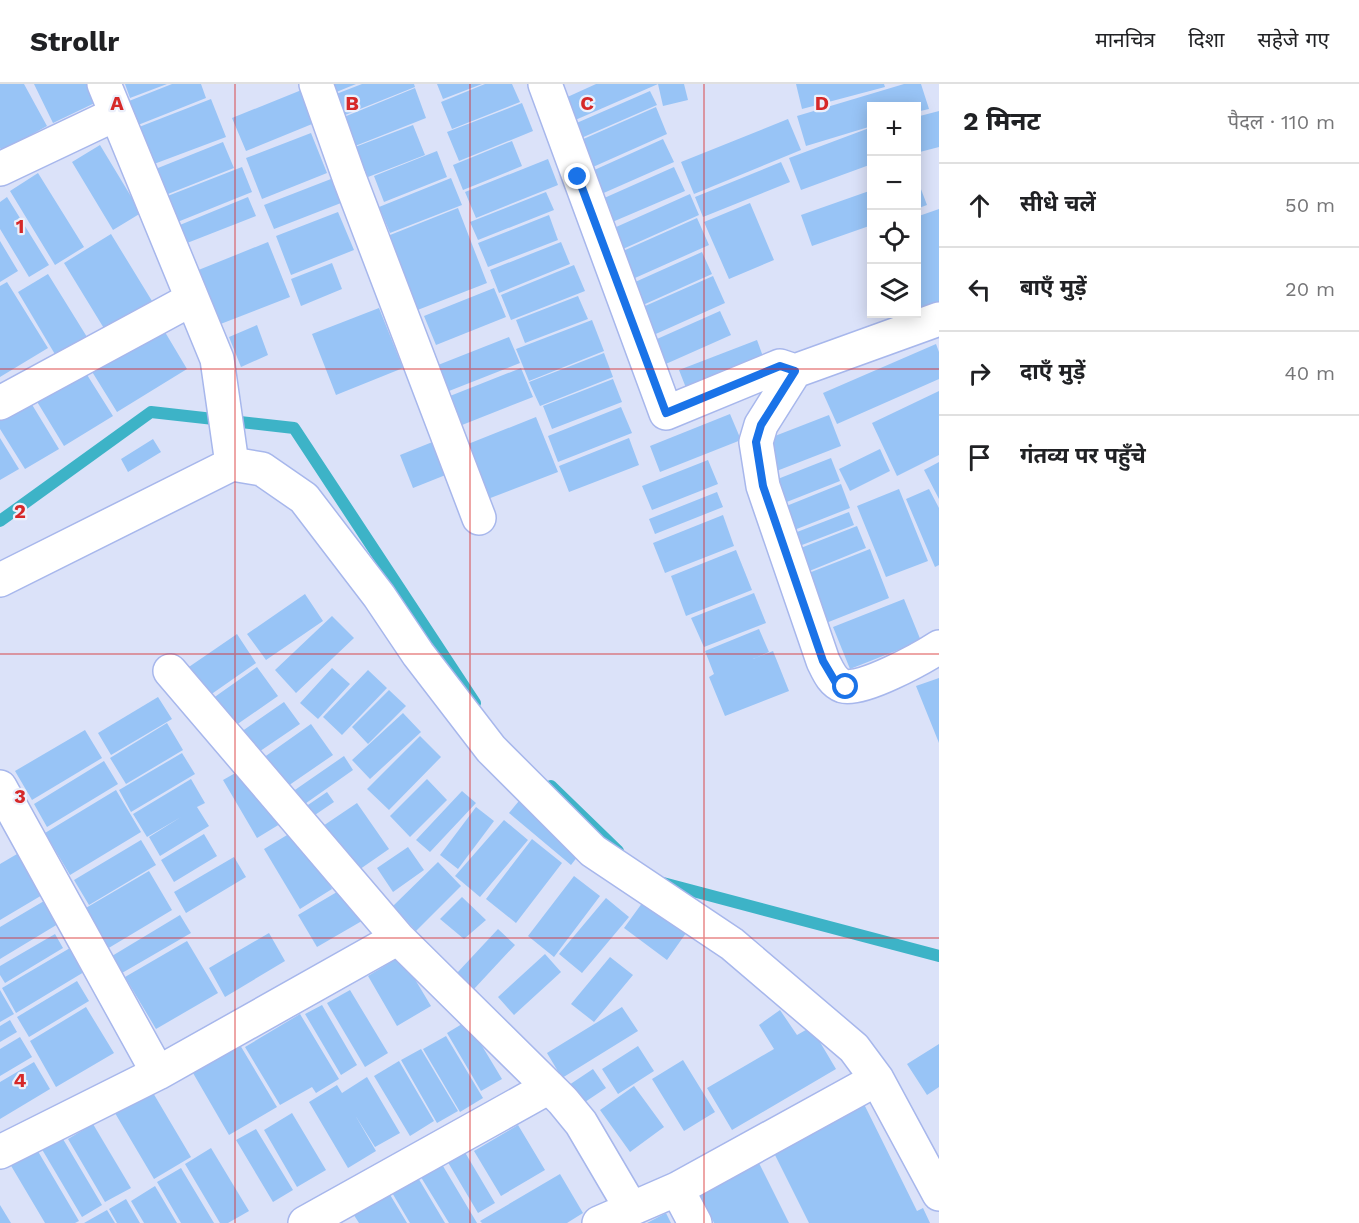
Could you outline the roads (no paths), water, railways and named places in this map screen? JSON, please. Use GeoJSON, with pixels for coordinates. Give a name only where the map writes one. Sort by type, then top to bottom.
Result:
{"type":"FeatureCollection","features":[{"type":"Feature","properties":{"kind":"street"},"geometry":{"type":"LineString","coordinates":[[104,84],[217,359],[230,451]]}},
{"type":"Feature","properties":{"kind":"street"},"geometry":{"type":"LineString","coordinates":[[316,84],[349,177],[479,518]]}},
{"type":"Feature","properties":{"kind":"street"},"geometry":{"type":"LineString","coordinates":[[545,84],[666,413],[780,366],[795,371]]}},
{"type":"Feature","properties":{"kind":"street"},"geometry":{"type":"LineString","coordinates":[[0,169],[116,114]]}},
{"type":"Feature","properties":{"kind":"street"},"geometry":{"type":"LineString","coordinates":[[0,403],[192,298]]}},
{"type":"Feature","properties":{"kind":"street"},"geometry":{"type":"LineString","coordinates":[[939,318],[795,371],[761,425],[756,442],[763,486],[823,661],[836,683],[846,687],[858,686],[900,669],[939,647]]}},
{"type":"Feature","properties":{"kind":"street"},"geometry":{"type":"LineString","coordinates":[[0,580],[230,451]]}},
{"type":"Feature","properties":{"kind":"street"},"geometry":{"type":"LineString","coordinates":[[230,451],[262,469],[304,498],[379,596],[418,654],[490,749],[593,851],[732,944],[855,1048],[877,1079],[939,1194]]}},
{"type":"Feature","properties":{"kind":"street"},"geometry":{"type":"LineString","coordinates":[[170,671],[398,938],[549,1087],[581,1123],[631,1208]]}},
{"type":"Feature","properties":{"kind":"street"},"geometry":{"type":"LineString","coordinates":[[0,787],[158,1073]]}},
{"type":"Feature","properties":{"kind":"street"},"geometry":{"type":"LineString","coordinates":[[0,1152],[158,1073],[398,938]]}},
{"type":"Feature","properties":{"kind":"street"},"geometry":{"type":"LineString","coordinates":[[599,1223],[676,1189],[877,1079]]}},
{"type":"Feature","properties":{"kind":"street"},"geometry":{"type":"LineString","coordinates":[[305,1223],[549,1087]]}},
{"type":"Feature","properties":{"kind":"street"},"geometry":{"type":"LineString","coordinates":[[676,1189],[695,1223]]}},
{"type":"Feature","properties":{"kind":"waterway"},"geometry":{"type":"LineString","coordinates":[[0,521],[151,412],[294,428],[475,703]]}},
{"type":"Feature","properties":{"kind":"waterway"},"geometry":{"type":"LineString","coordinates":[[551,786],[618,851]]}},
{"type":"Feature","properties":{"kind":"waterway"},"geometry":{"type":"LineString","coordinates":[[663,883],[939,956]]}}]}
